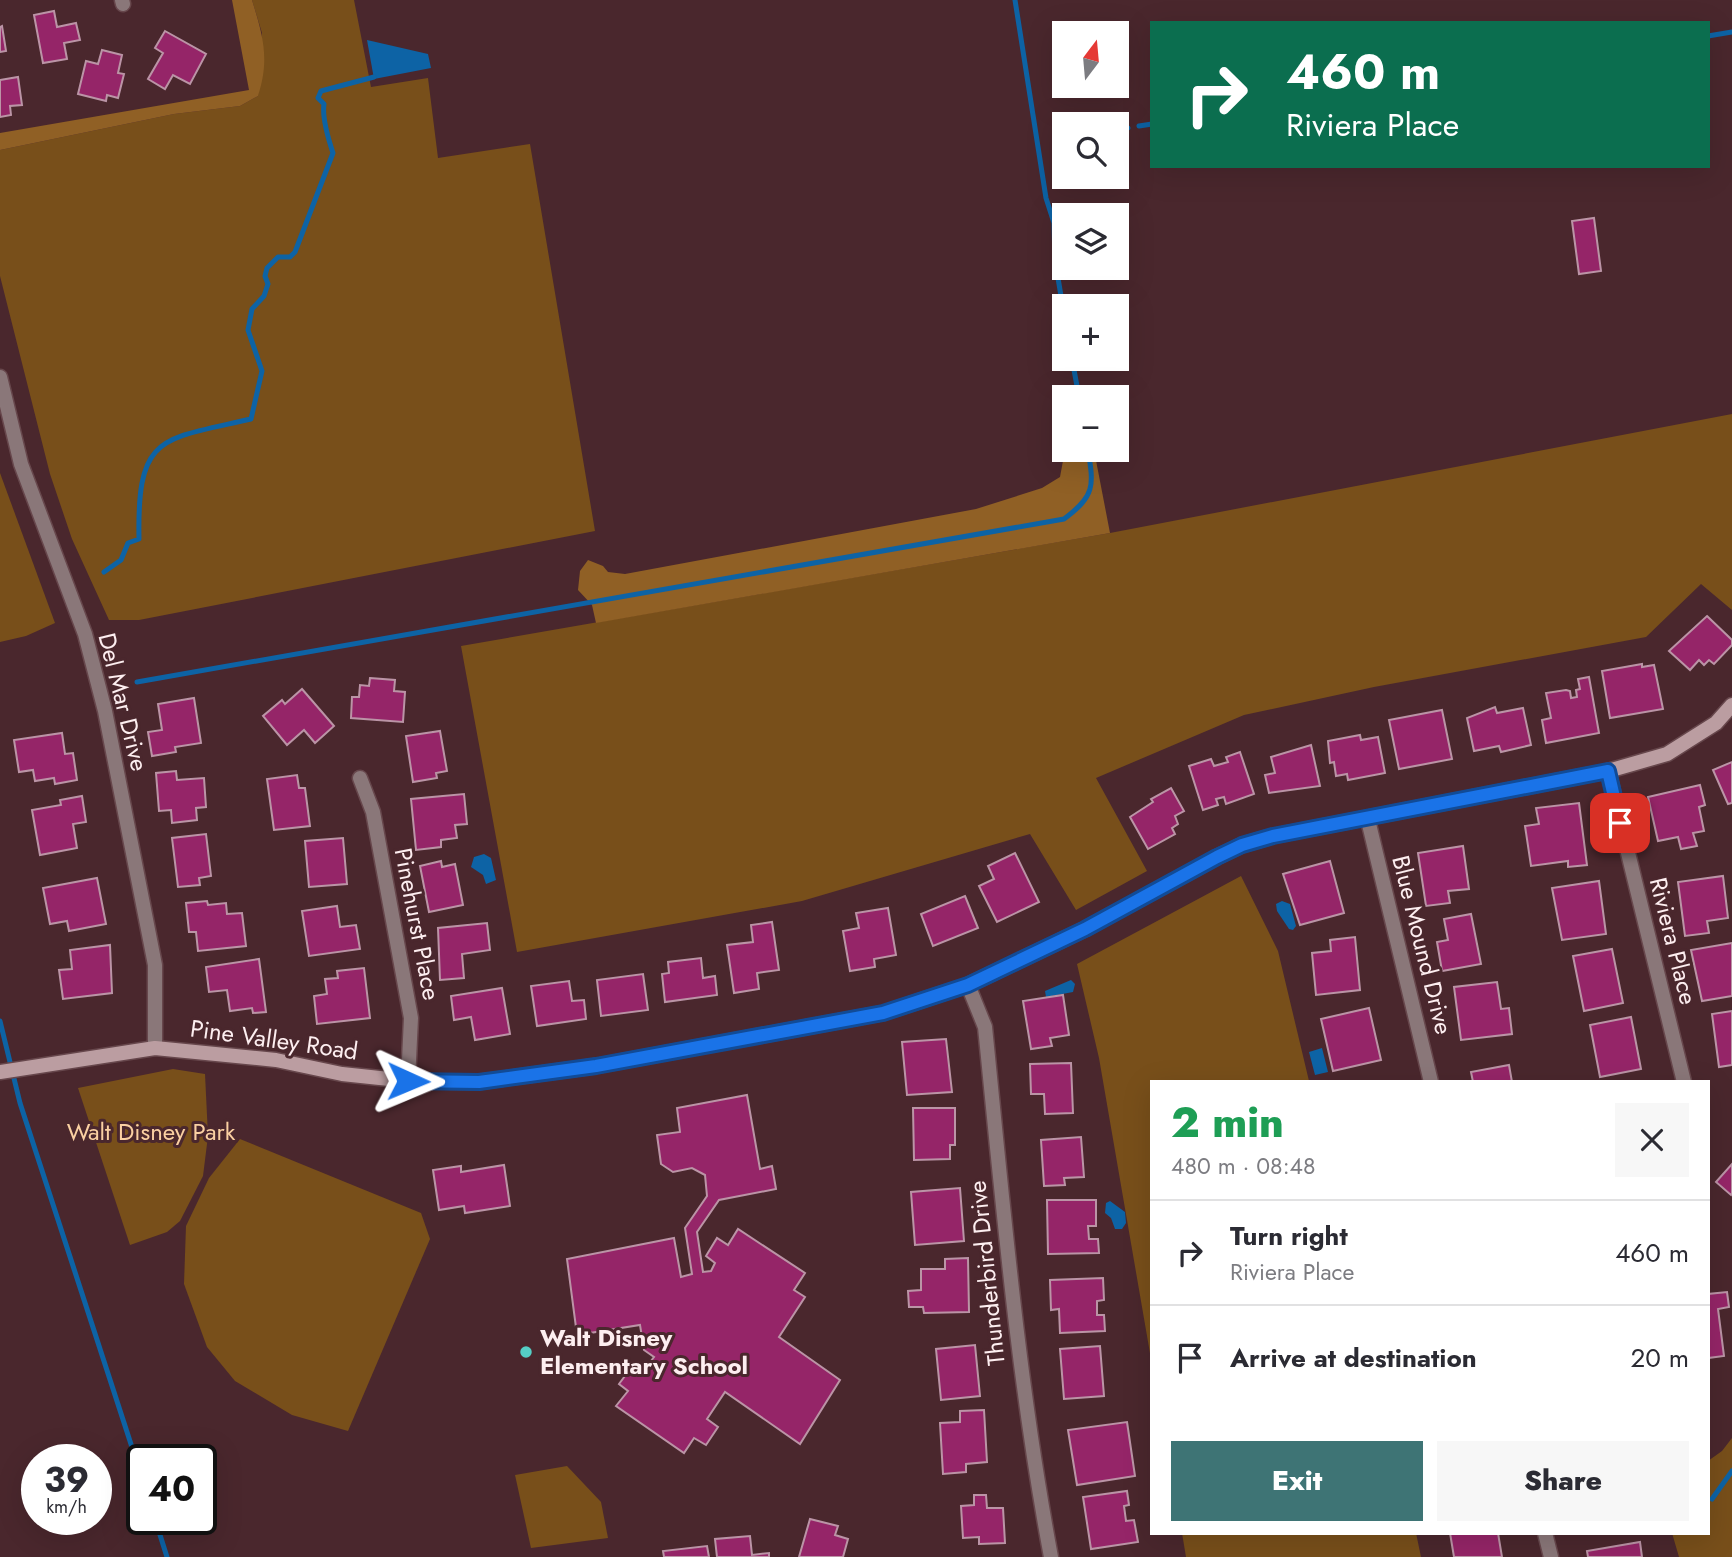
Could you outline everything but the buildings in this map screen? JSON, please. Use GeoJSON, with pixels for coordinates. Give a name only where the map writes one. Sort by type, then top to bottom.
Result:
{"type":"FeatureCollection","features":[{"type":"Feature","properties":{"kind":"street","name":"Del Mar Drive"},"geometry":{"type":"LineString","coordinates":[[0,377],[21,464],[85,634],[105,711],[155,965],[155,1048]]}},
{"type":"Feature","properties":{"kind":"street","name":"Pine Valley Road"},"geometry":{"type":"LineString","coordinates":[[0,1072],[155,1048],[263,1058],[342,1074],[408,1081],[479,1082],[596,1066],[883,1013],[968,985],[1085,929],[1242,845],[1273,836],[1368,820],[1608,771],[1667,754],[1716,723],[1732,705]]}},
{"type":"Feature","properties":{"kind":"street","name":"Riviera Place"},"geometry":{"type":"LineString","coordinates":[[1608,771],[1685,1080]]}},
{"type":"Feature","properties":{"kind":"street","name":"Pinehurst Place"},"geometry":{"type":"LineString","coordinates":[[360,778],[373,812],[411,1018],[408,1081]]}},
{"type":"Feature","properties":{"kind":"street","name":"Blue Mound Drive"},"geometry":{"type":"LineString","coordinates":[[1368,820],[1431,1080]]}},
{"type":"Feature","properties":{"kind":"street","name":"Thunderbird Drive"},"geometry":{"type":"LineString","coordinates":[[968,985],[985,1027],[1021,1372],[1031,1452],[1051,1557]]}},
{"type":"Feature","properties":{"kind":"street"},"geometry":{"type":"LineString","coordinates":[[1546,1535],[1551,1557]]}},
{"type":"Feature","properties":{"kind":"green space"},"geometry":{"type":"Polygon","coordinates":[[[252,0],[354,0],[371,87],[428,78],[438,158],[530,144],[595,531],[139,620],[109,620],[72,539],[50,474],[0,276],[0,150],[174,114],[240,106],[258,96],[262,33],[252,0]]]}},
{"type":"Feature","properties":{"kind":"green space"},"geometry":{"type":"Polygon","coordinates":[[[1732,414],[1732,610],[1701,584],[1646,637],[1374,687],[1244,715],[1096,778],[1147,871],[1076,910],[1030,834],[802,901],[517,952],[461,646],[1110,533],[1732,414]]]}},
{"type":"Feature","properties":{"kind":"green space"},"geometry":{"type":"Polygon","coordinates":[[[0,473],[55,623],[26,636],[0,642],[0,473]]]}},
{"type":"Feature","properties":{"kind":"green space"},"geometry":{"type":"Polygon","coordinates":[[[1241,876],[1278,951],[1309,1080],[1150,1080],[1150,1353],[1099,1058],[1077,964],[1241,876]]]}},
{"type":"Feature","properties":{"kind":"green space","name":"Walt Disney Park"},"geometry":{"type":"Polygon","coordinates":[[[173,1069],[205,1074],[208,1136],[203,1176],[180,1221],[167,1232],[130,1245],[78,1088],[173,1069]]]}},
{"type":"Feature","properties":{"kind":"green space"},"geometry":{"type":"Polygon","coordinates":[[[240,1139],[421,1213],[430,1239],[348,1431],[292,1415],[235,1381],[207,1347],[184,1284],[186,1226],[209,1178],[240,1139]]]}},
{"type":"Feature","properties":{"kind":"green space"},"geometry":{"type":"Polygon","coordinates":[[[1732,1438],[1732,1557],[1679,1557],[1673,1535],[1710,1535],[1710,1460],[1722,1451],[1732,1438]]]}},
{"type":"Feature","properties":{"kind":"green space"},"geometry":{"type":"Polygon","coordinates":[[[567,1466],[601,1502],[608,1538],[531,1548],[515,1475],[567,1466]]]}},
{"type":"Feature","properties":{"kind":"green space"},"geometry":{"type":"Polygon","coordinates":[[[1182,1535],[1416,1535],[1421,1557],[1186,1557],[1182,1535]]]}},
{"type":"Feature","properties":{"kind":"shaded area"},"geometry":{"type":"Polygon","coordinates":[[[232,0],[252,0],[259,25],[264,48],[264,70],[258,96],[240,106],[174,114],[0,150],[0,133],[249,90],[232,0]]]}},
{"type":"Feature","properties":{"kind":"shaded area"},"geometry":{"type":"Polygon","coordinates":[[[1063,462],[1096,462],[1110,533],[596,623],[592,605],[578,590],[580,571],[588,560],[603,566],[608,572],[625,574],[976,509],[1042,488],[1060,477],[1063,462]]]}},
{"type":"Feature","properties":{"kind":"water"},"geometry":{"type":"Polygon","coordinates":[[[367,40],[428,54],[431,68],[374,79],[367,40]]]}},
{"type":"Feature","properties":{"kind":"water"},"geometry":{"type":"Polygon","coordinates":[[[484,854],[491,858],[496,880],[486,884],[483,875],[471,867],[474,857],[484,854]]]}},
{"type":"Feature","properties":{"kind":"water"},"geometry":{"type":"Polygon","coordinates":[[[1282,901],[1290,904],[1296,926],[1293,930],[1289,929],[1277,911],[1276,904],[1282,901]]]}},
{"type":"Feature","properties":{"kind":"water"},"geometry":{"type":"Polygon","coordinates":[[[1071,980],[1075,984],[1073,992],[1046,997],[1045,991],[1071,980]]]}},
{"type":"Feature","properties":{"kind":"water"},"geometry":{"type":"Polygon","coordinates":[[[1322,1048],[1328,1072],[1315,1075],[1309,1052],[1322,1048]]]}},
{"type":"Feature","properties":{"kind":"water"},"geometry":{"type":"Polygon","coordinates":[[[1110,1201],[1125,1212],[1126,1223],[1122,1229],[1115,1229],[1111,1218],[1105,1213],[1106,1203],[1110,1201]]]}},
{"type":"Feature","properties":{"kind":"waterway"},"geometry":{"type":"LineString","coordinates":[[1015,0],[1046,198],[1052,217]]}},
{"type":"Feature","properties":{"kind":"waterway"},"geometry":{"type":"LineString","coordinates":[[1710,36],[1732,32]]}},
{"type":"Feature","properties":{"kind":"waterway"},"geometry":{"type":"LineString","coordinates":[[104,572],[121,560],[128,543],[139,539],[143,479],[150,460],[160,447],[195,432],[251,419],[262,371],[248,330],[252,309],[264,296],[268,284],[265,276],[267,268],[278,257],[290,257],[295,252],[333,153],[325,122],[324,104],[318,98],[321,91],[374,77]]}},
{"type":"Feature","properties":{"kind":"waterway"},"geometry":{"type":"LineString","coordinates":[[1139,126],[1150,124]]}},
{"type":"Feature","properties":{"kind":"waterway"},"geometry":{"type":"LineString","coordinates":[[1058,280],[1061,294]]}},
{"type":"Feature","properties":{"kind":"waterway"},"geometry":{"type":"LineString","coordinates":[[1074,371],[1077,385]]}},
{"type":"Feature","properties":{"kind":"waterway"},"geometry":{"type":"LineString","coordinates":[[137,682],[1064,519],[1087,497],[1091,482],[1090,462]]}},
{"type":"Feature","properties":{"kind":"waterway"},"geometry":{"type":"LineString","coordinates":[[0,1021],[20,1103],[131,1444]]}},
{"type":"Feature","properties":{"kind":"waterway"},"geometry":{"type":"LineString","coordinates":[[1712,1499],[1732,1471]]}},
{"type":"Feature","properties":{"kind":"waterway"},"geometry":{"type":"LineString","coordinates":[[160,1535],[167,1557]]}},
{"type":"Feature","properties":{"kind":"place","name":"Walt Disney Elementary School"},"geometry":{"type":"Point","coordinates":[526,1352]}},
{"type":"Feature","properties":{"kind":"route"},"geometry":{"type":"LineString","coordinates":[[408,1081],[479,1082],[596,1066],[883,1013],[968,985],[1085,929],[1217,857],[1242,845],[1273,836],[1368,820],[1608,771],[1620,823]]}}]}
